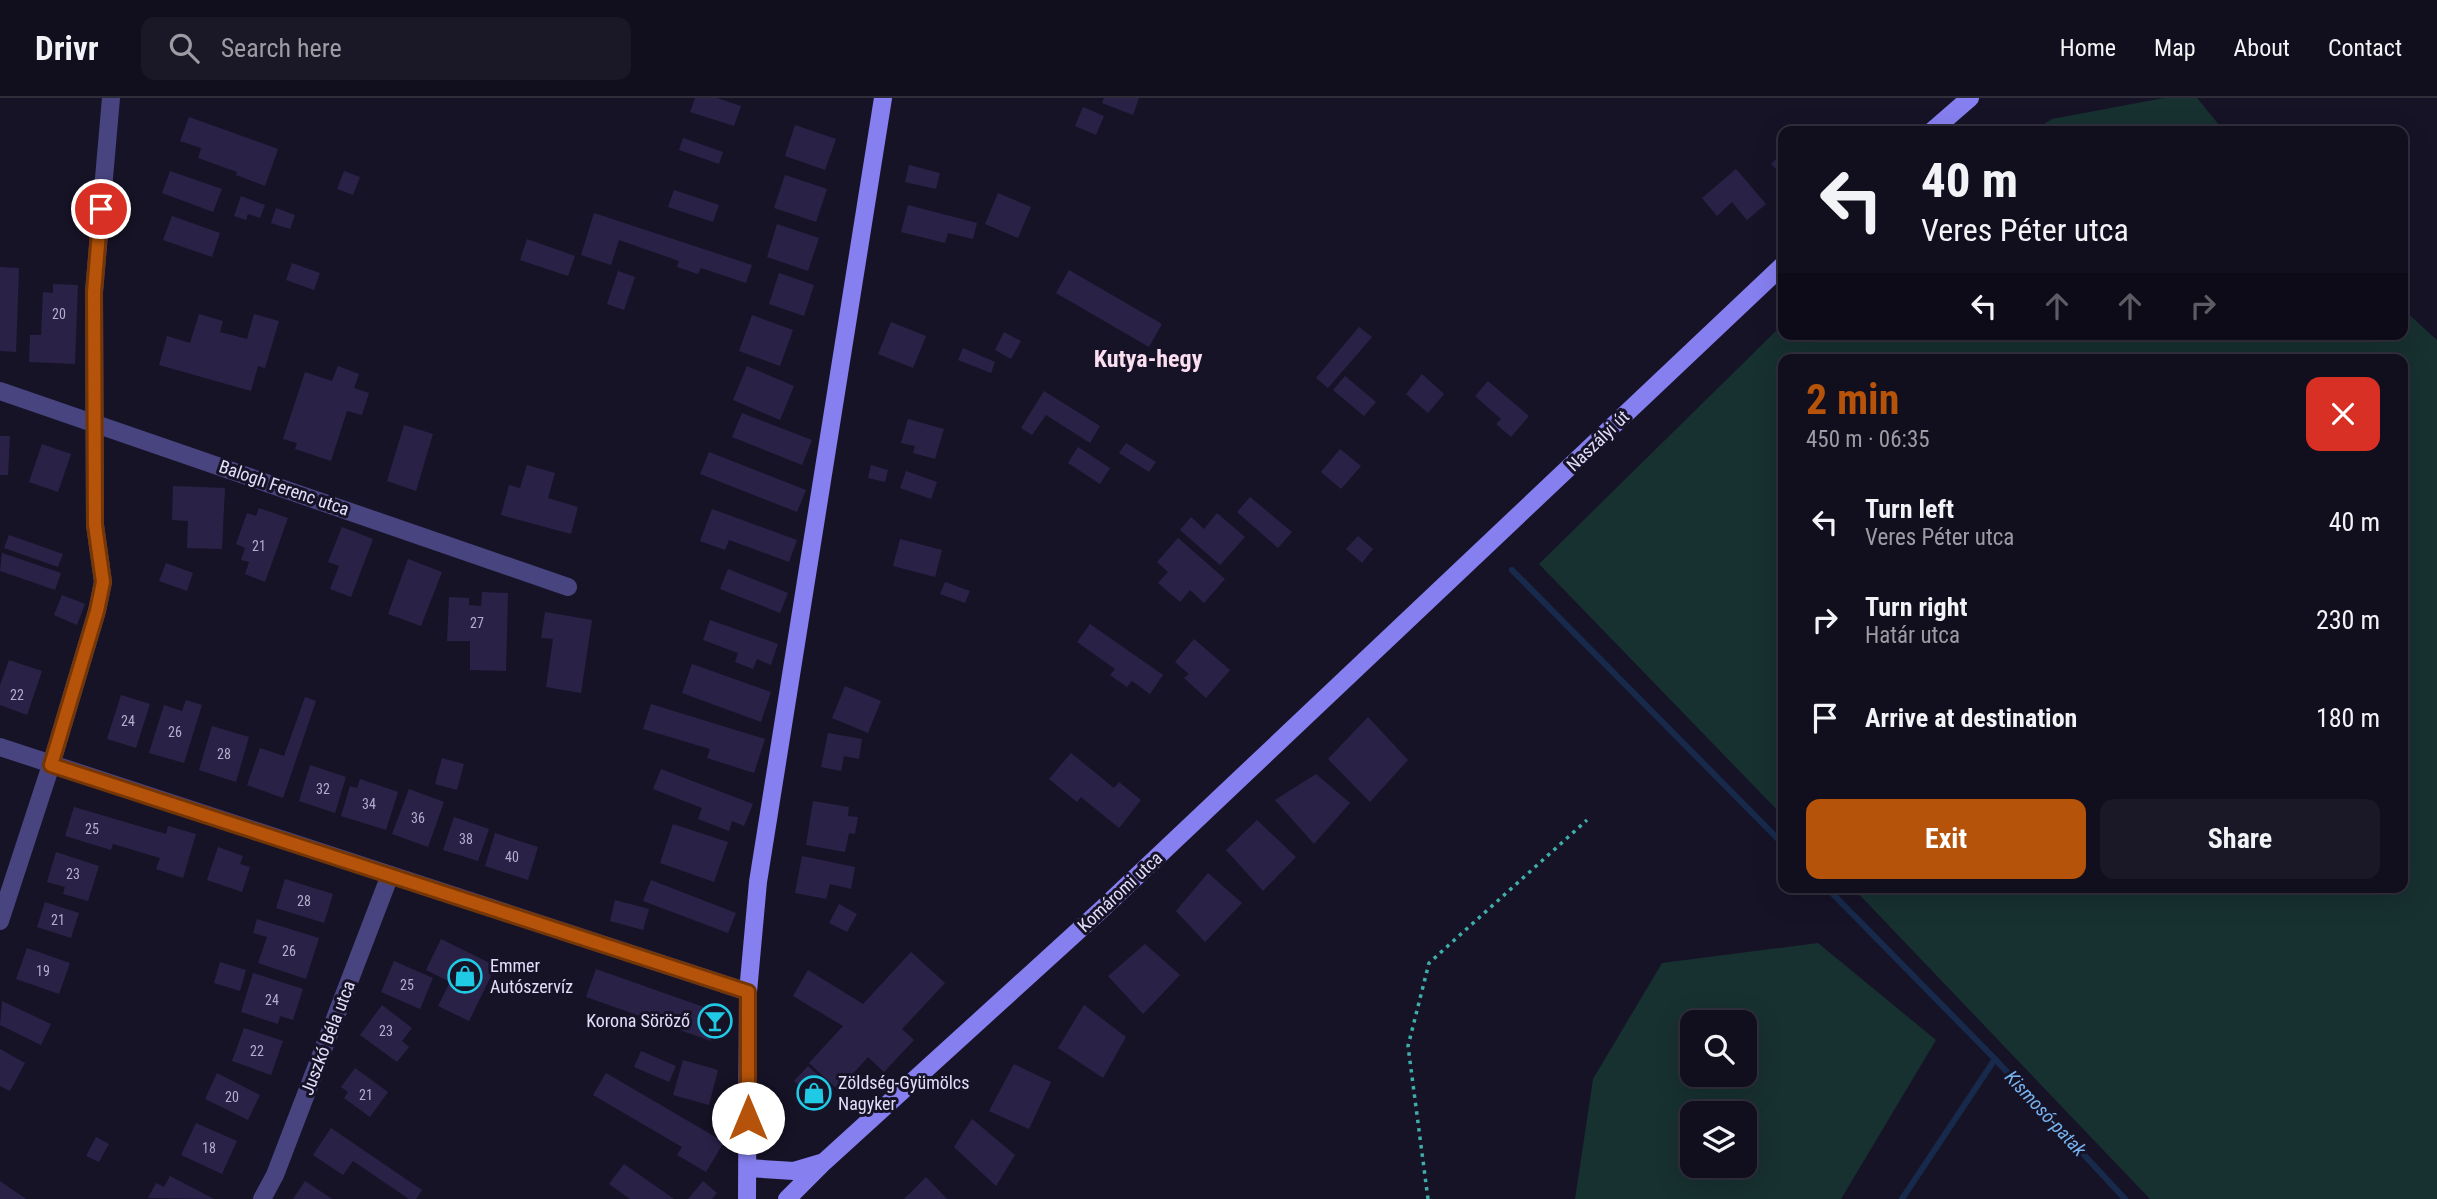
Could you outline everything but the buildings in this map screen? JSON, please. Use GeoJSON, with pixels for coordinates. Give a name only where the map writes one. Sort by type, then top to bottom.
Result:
{"type":"FeatureCollection","features":[{"type":"Feature","properties":{"kind":"main road"},"geometry":{"type":"LineString","coordinates":[[747,1199],[748,992],[758,882],[883,98]]}},
{"type":"Feature","properties":{"kind":"main road"},"geometry":{"type":"LineString","coordinates":[[1938,126],[1970,98]]}},
{"type":"Feature","properties":{"kind":"main road","name":"Naszályi út"},"geometry":{"type":"LineString","coordinates":[[1412,617],[1778,270]]}},
{"type":"Feature","properties":{"kind":"main road","name":"Komáromi utca"},"geometry":{"type":"LineString","coordinates":[[787,1199],[824,1162],[1101,911],[1412,617]]}},
{"type":"Feature","properties":{"kind":"main road","name":"Komáromi utca"},"geometry":{"type":"LineString","coordinates":[[748,1168],[794,1171],[824,1162]]}},
{"type":"Feature","properties":{"kind":"street"},"geometry":{"type":"LineString","coordinates":[[0,921],[51,765],[97,611],[103,582],[95,525],[94,292],[111,98]]}},
{"type":"Feature","properties":{"kind":"street","name":"Balogh Ferenc utca"},"geometry":{"type":"LineString","coordinates":[[0,391],[568,587]]}},
{"type":"Feature","properties":{"kind":"street"},"geometry":{"type":"LineString","coordinates":[[0,747],[748,992]]}},
{"type":"Feature","properties":{"kind":"street","name":"Juszkó Béla utca"},"geometry":{"type":"LineString","coordinates":[[262,1199],[275,1175],[390,876]]}},
{"type":"Feature","properties":{"kind":"path"},"geometry":{"type":"LineString","coordinates":[[1428,1199],[1408,1046],[1429,963],[1587,820]]}},
{"type":"Feature","properties":{"kind":"green space"},"geometry":{"type":"Polygon","coordinates":[[[2164,98],[2197,98],[2220,126],[2042,126],[2052,119],[2164,98]]]}},
{"type":"Feature","properties":{"kind":"green space"},"geometry":{"type":"Polygon","coordinates":[[[2408,314],[2437,340],[2437,1199],[2150,1199],[1858,893],[2408,893],[2408,354],[1778,354],[1778,811],[1539,564],[1778,329],[1778,340],[2408,340],[2408,314]]]}},
{"type":"Feature","properties":{"kind":"green space"},"geometry":{"type":"Polygon","coordinates":[[[1818,943],[1936,1040],[1841,1199],[1575,1199],[1593,1079],[1662,963],[1818,943]]]}},
{"type":"Feature","properties":{"kind":"waterway"},"geometry":{"type":"LineString","coordinates":[[1512,570],[1778,839]]}},
{"type":"Feature","properties":{"kind":"waterway"},"geometry":{"type":"LineString","coordinates":[[1832,893],[1995,1059]]}},
{"type":"Feature","properties":{"kind":"waterway","name":"Kismosó-patak"},"geometry":{"type":"LineString","coordinates":[[1902,1199],[1995,1059],[2125,1199]]}},
{"type":"Feature","properties":{"kind":"place","name":"Emmer Autószervíz"},"geometry":{"type":"Point","coordinates":[465,976]}},
{"type":"Feature","properties":{"kind":"place","name":"Korona Söröző"},"geometry":{"type":"Point","coordinates":[715,1021]}},
{"type":"Feature","properties":{"kind":"place","name":"Zöldség-Gyümölcs Nagyker"},"geometry":{"type":"Point","coordinates":[814,1093]}},
{"type":"Feature","properties":{"kind":"district","name":"Kutya-hegy"},"geometry":{"type":"Point","coordinates":[1148,359]}},
{"type":"Feature","properties":{"kind":"route"},"geometry":{"type":"LineString","coordinates":[[101,209],[94,292],[95,525],[103,582],[97,611],[51,765],[748,992],[748,1118]]}}]}
